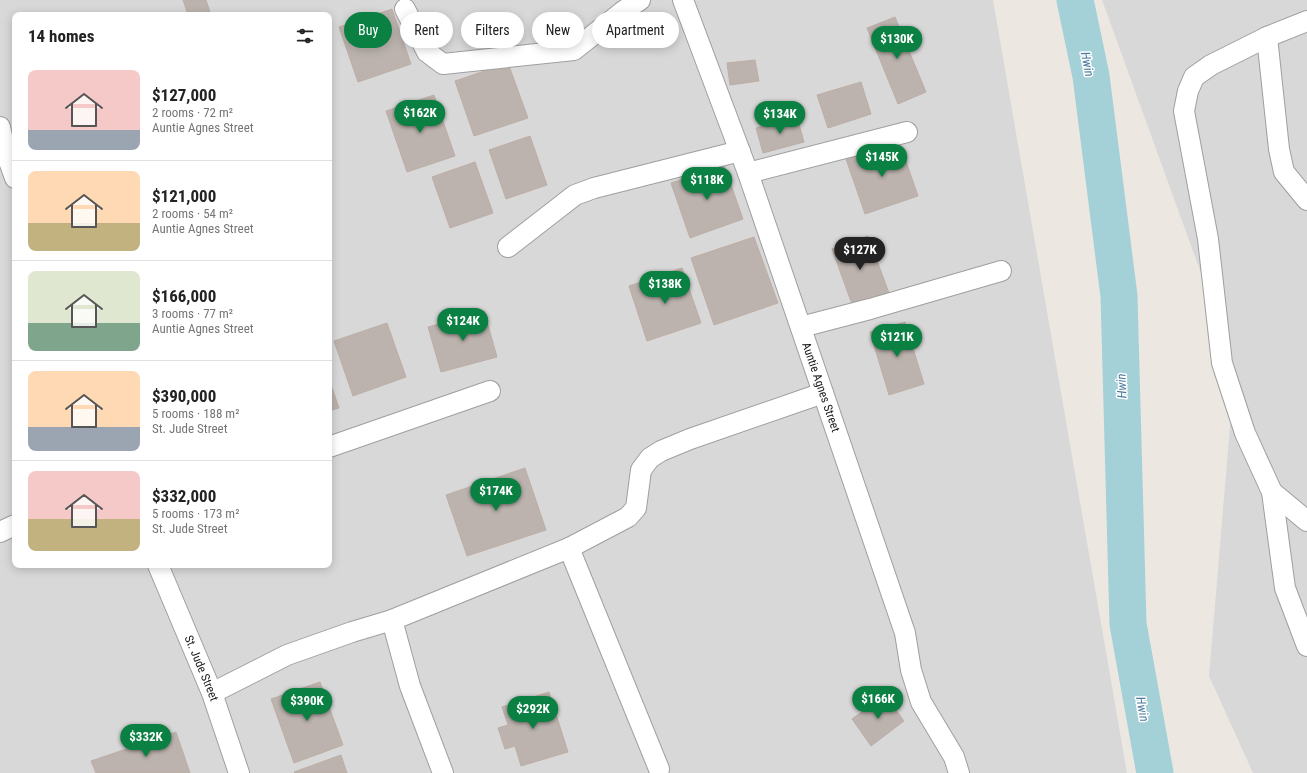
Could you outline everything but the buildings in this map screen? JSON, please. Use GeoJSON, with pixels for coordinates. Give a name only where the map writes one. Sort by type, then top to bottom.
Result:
{"type":"FeatureCollection","features":[{"type":"Feature","properties":{"kind":"street"},"geometry":{"type":"LineString","coordinates":[[405,9],[427,52],[443,64],[574,50],[622,12],[640,0]]}},
{"type":"Feature","properties":{"kind":"street","name":"Auntie Agnes Street"},"geometry":{"type":"LineString","coordinates":[[683,0],[748,173],[905,633],[911,670],[921,702],[954,757],[959,773]]}},
{"type":"Feature","properties":{"kind":"street"},"geometry":{"type":"LineString","coordinates":[[1307,21],[1267,37],[1211,65],[1194,77],[1188,91],[1184,111],[1208,239],[1222,363],[1245,433],[1272,492],[1285,588],[1307,646]]}},
{"type":"Feature","properties":{"kind":"street"},"geometry":{"type":"LineString","coordinates":[[1267,37],[1279,149],[1282,164],[1284,172],[1307,200]]}},
{"type":"Feature","properties":{"kind":"street"},"geometry":{"type":"LineString","coordinates":[[0,127],[5,150],[12,170]]}},
{"type":"Feature","properties":{"kind":"street"},"geometry":{"type":"LineString","coordinates":[[748,173],[906,132]]}},
{"type":"Feature","properties":{"kind":"street"},"geometry":{"type":"LineString","coordinates":[[508,247],[575,195],[594,188],[740,151]]}},
{"type":"Feature","properties":{"kind":"street"},"geometry":{"type":"LineString","coordinates":[[801,327],[870,309],[1001,271]]}},
{"type":"Feature","properties":{"kind":"street"},"geometry":{"type":"LineString","coordinates":[[332,446],[490,391]]}},
{"type":"Feature","properties":{"kind":"street"},"geometry":{"type":"LineString","coordinates":[[212,693],[287,655],[352,632],[392,620],[569,548],[628,517],[636,508],[641,470],[650,458],[661,451],[690,439],[823,393]]}},
{"type":"Feature","properties":{"kind":"street"},"geometry":{"type":"LineString","coordinates":[[1272,492],[1307,521]]}},
{"type":"Feature","properties":{"kind":"street"},"geometry":{"type":"LineString","coordinates":[[0,532],[12,527]]}},
{"type":"Feature","properties":{"kind":"street"},"geometry":{"type":"LineString","coordinates":[[569,548],[659,769]]}},
{"type":"Feature","properties":{"kind":"street","name":"St. Jude Street"},"geometry":{"type":"LineString","coordinates":[[159,568],[212,693],[239,773]]}},
{"type":"Feature","properties":{"kind":"street"},"geometry":{"type":"LineString","coordinates":[[392,620],[410,686],[443,773]]}},
{"type":"Feature","properties":{"kind":"shaded area"},"geometry":{"type":"Polygon","coordinates":[[[0,0],[993,0],[1127,773],[0,773],[0,0]]]}},
{"type":"Feature","properties":{"kind":"shaded area"},"geometry":{"type":"Polygon","coordinates":[[[1102,0],[1307,0],[1307,773],[1253,773],[1209,676],[1235,367],[1102,0]]]}},
{"type":"Feature","properties":{"kind":"waterway","name":"Hwin"},"geometry":{"type":"LineString","coordinates":[[1075,0],[1091,76],[1119,296],[1128,624],[1155,773]]}}]}
